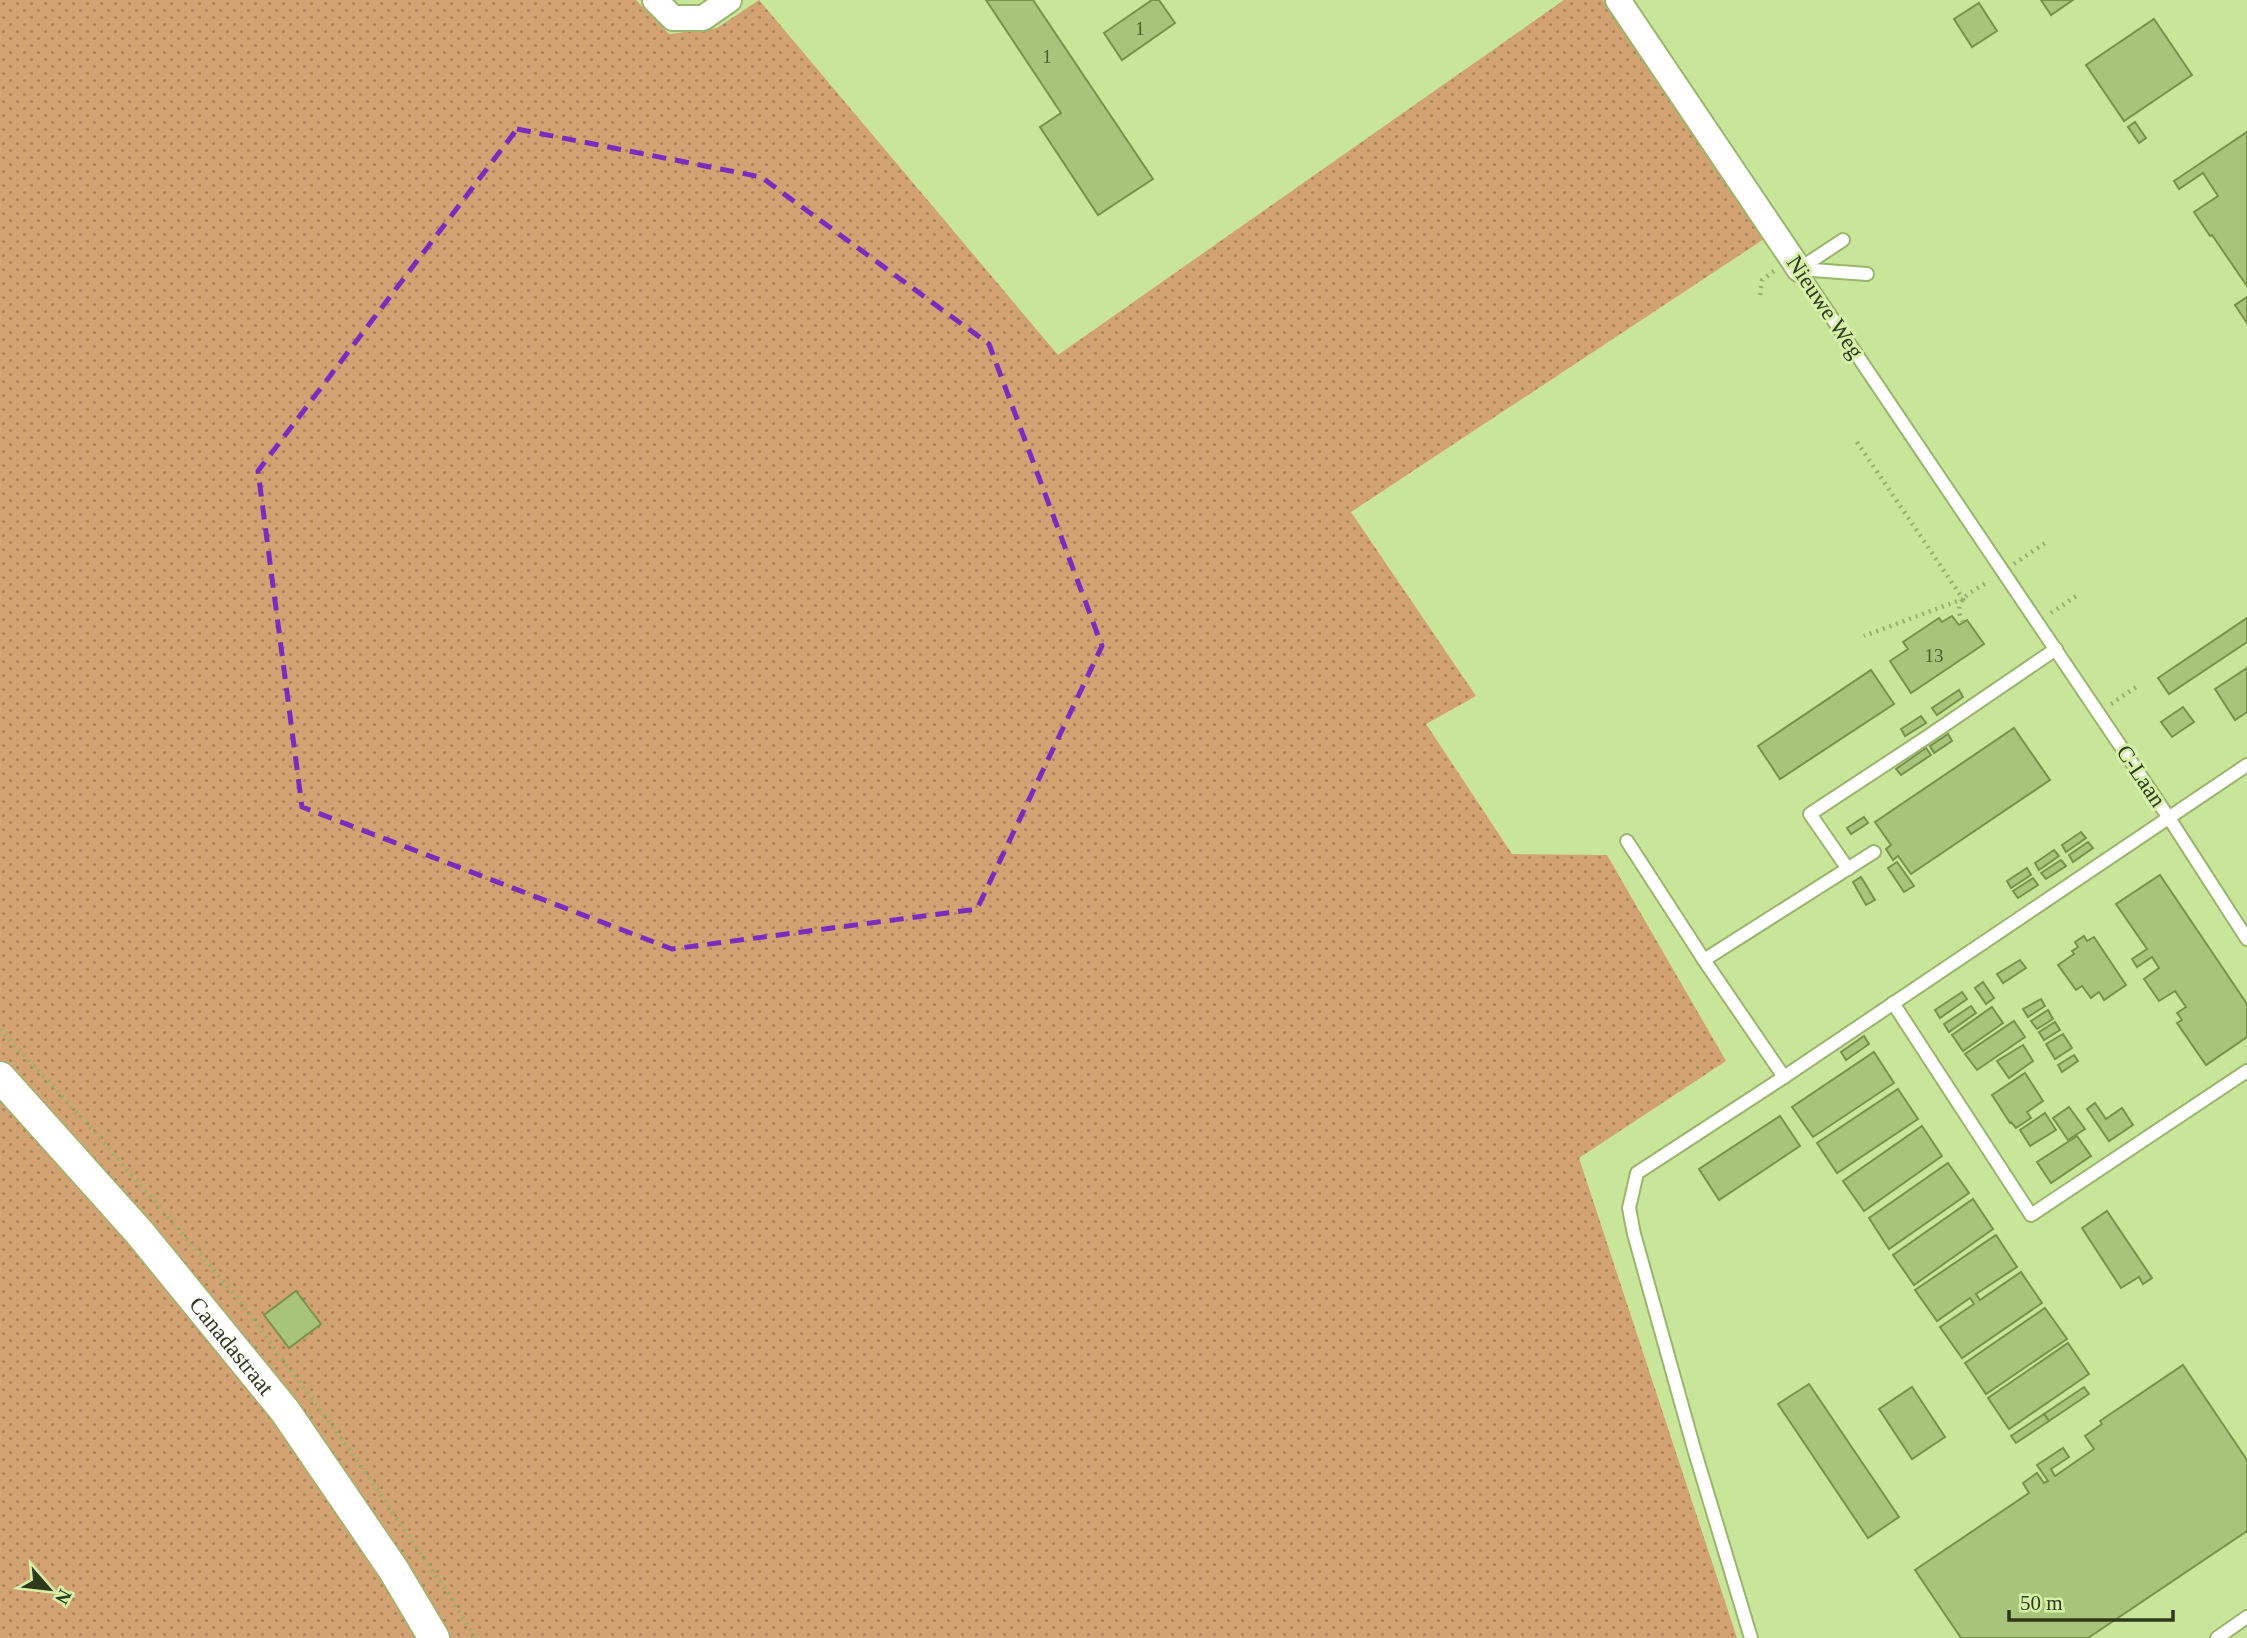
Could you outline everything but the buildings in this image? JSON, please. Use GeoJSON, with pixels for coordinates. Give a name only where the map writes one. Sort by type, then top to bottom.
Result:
{"type":"FeatureCollection","features":[{"type":"Feature","properties":{"kind":"street"},"geometry":{"type":"LineString","coordinates":[[655,0],[673,18],[703,18],[729,0]]}},
{"type":"Feature","properties":{"kind":"street","name":"Nieuwe Weg"},"geometry":{"type":"LineString","coordinates":[[1618,0],[1799,269]]}},
{"type":"Feature","properties":{"kind":"street","name":"Canadastraat"},"geometry":{"type":"LineString","coordinates":[[0,1077],[139,1231],[285,1411],[393,1569],[434,1638]]}},
{"type":"Feature","properties":{"kind":"lane"},"geometry":{"type":"LineString","coordinates":[[1799,269],[1843,240]]}},
{"type":"Feature","properties":{"kind":"lane"},"geometry":{"type":"LineString","coordinates":[[1799,269],[1867,274]]}},
{"type":"Feature","properties":{"kind":"lane","name":"Nieuwe Weg"},"geometry":{"type":"LineString","coordinates":[[1799,269],[2035,618]]}},
{"type":"Feature","properties":{"kind":"lane","name":"C-Laan"},"geometry":{"type":"LineString","coordinates":[[2035,618],[2247,939]]}},
{"type":"Feature","properties":{"kind":"lane"},"geometry":{"type":"LineString","coordinates":[[1848,869],[1810,814],[2056,649]]}},
{"type":"Feature","properties":{"kind":"lane"},"geometry":{"type":"LineString","coordinates":[[1751,1638],[1690,1436],[1634,1234],[1629,1208],[1637,1173],[2247,765]]}},
{"type":"Feature","properties":{"kind":"lane"},"geometry":{"type":"LineString","coordinates":[[1627,841],[1784,1077]]}},
{"type":"Feature","properties":{"kind":"lane"},"geometry":{"type":"LineString","coordinates":[[1704,960],[1874,852]]}},
{"type":"Feature","properties":{"kind":"lane"},"geometry":{"type":"LineString","coordinates":[[1893,1003],[2032,1215],[2247,1070]]}},
{"type":"Feature","properties":{"kind":"lane"},"geometry":{"type":"LineString","coordinates":[[2217,1638],[2247,1617]]}},
{"type":"Feature","properties":{"kind":"path"},"geometry":{"type":"LineString","coordinates":[[1857,442],[1963,599],[1864,636]]}},
{"type":"Feature","properties":{"kind":"path"},"geometry":{"type":"LineString","coordinates":[[2035,618],[2079,594]]}},
{"type":"Feature","properties":{"kind":"path"},"geometry":{"type":"LineString","coordinates":[[2098,712],[2139,685]]}},
{"type":"Feature","properties":{"kind":"highlighted area"},"geometry":{"type":"Polygon","coordinates":[[[517,129],[761,177],[989,344],[1102,646],[977,909],[672,949],[302,807],[258,471],[517,129]]]}},
{"type":"Feature","properties":{"kind":"shaded area"},"geometry":{"type":"Polygon","coordinates":[[[0,0],[636,0],[669,34],[717,28],[759,0],[1058,355],[1564,0],[1603,0],[1764,239],[1351,512],[1476,696],[1426,724],[1512,854],[1607,855],[1726,1061],[1579,1158],[1737,1638],[0,1638],[0,0]]]}}]}
